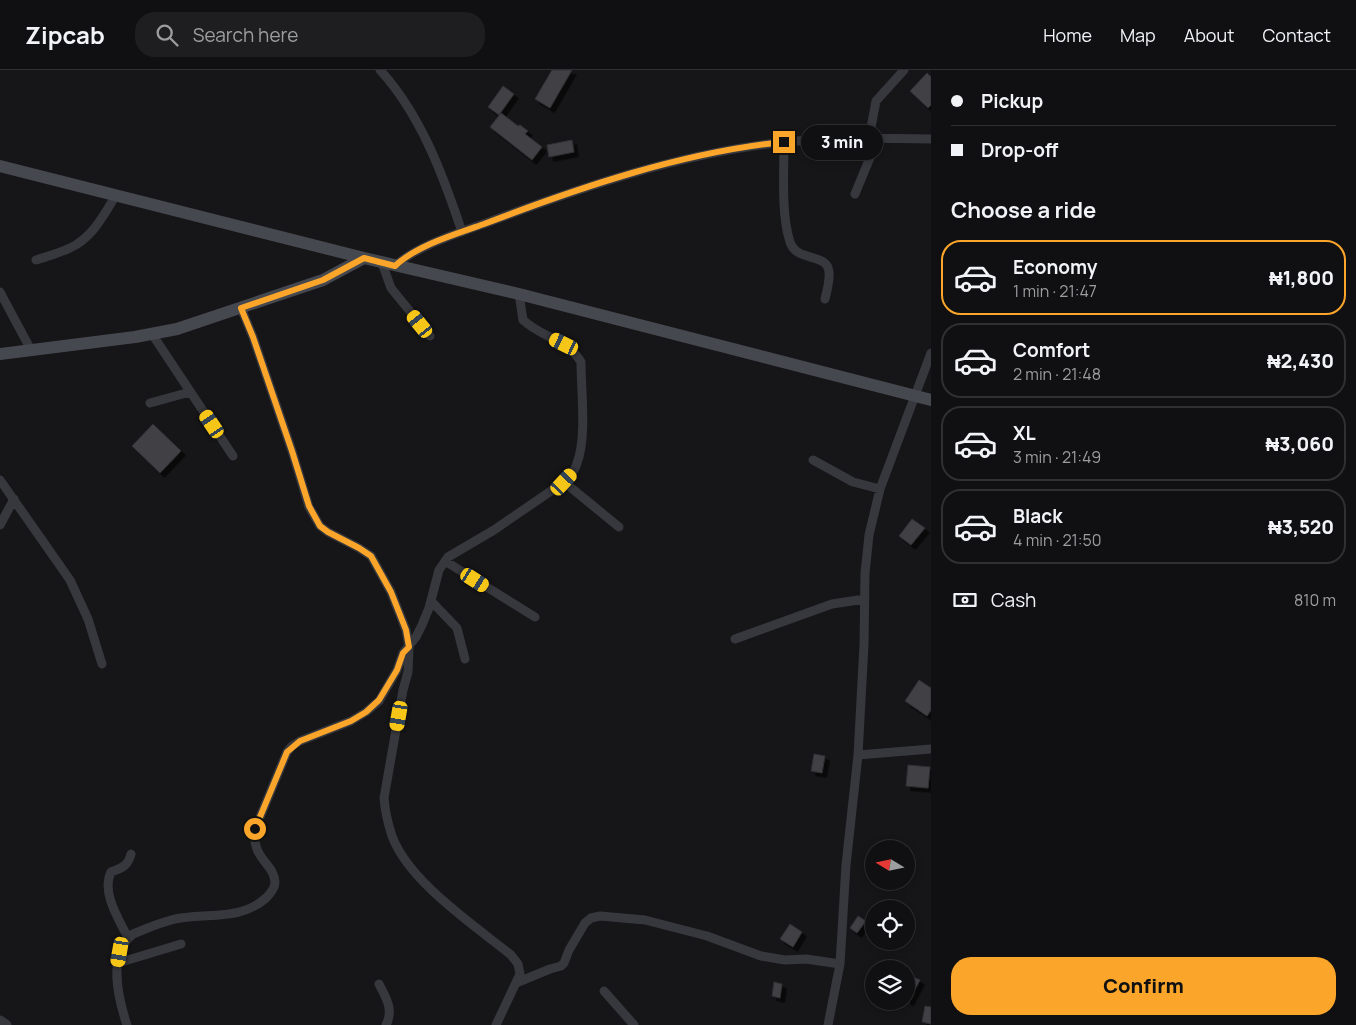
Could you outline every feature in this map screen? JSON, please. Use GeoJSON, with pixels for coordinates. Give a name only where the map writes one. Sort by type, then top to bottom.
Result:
{"type":"FeatureCollection","features":[{"type":"Feature","properties":{"kind":"main road"},"geometry":{"type":"LineString","coordinates":[[0,166],[382,263],[519,294],[931,400]]}},
{"type":"Feature","properties":{"kind":"main road"},"geometry":{"type":"LineString","coordinates":[[0,354],[177,329],[323,280],[364,258]]}},
{"type":"Feature","properties":{"kind":"street"},"geometry":{"type":"LineString","coordinates":[[380,70],[406,104],[422,132],[444,180],[462,232]]}},
{"type":"Feature","properties":{"kind":"street"},"geometry":{"type":"LineString","coordinates":[[855,194],[874,138],[876,102],[904,70]]}},
{"type":"Feature","properties":{"kind":"street"},"geometry":{"type":"LineString","coordinates":[[395,266],[411,254],[462,232],[600,182],[709,155],[784,142],[820,139],[931,139]]}},
{"type":"Feature","properties":{"kind":"street"},"geometry":{"type":"LineString","coordinates":[[784,142],[785,209],[790,242],[794,250],[799,254],[822,261],[827,265],[830,277],[825,299]]}},
{"type":"Feature","properties":{"kind":"street"},"geometry":{"type":"LineString","coordinates":[[36,260],[71,248],[82,241],[100,222],[116,195]]}},
{"type":"Feature","properties":{"kind":"street"},"geometry":{"type":"LineString","coordinates":[[382,263],[391,288],[430,336]]}},
{"type":"Feature","properties":{"kind":"street"},"geometry":{"type":"LineString","coordinates":[[0,292],[31,350]]}},
{"type":"Feature","properties":{"kind":"street"},"geometry":{"type":"LineString","coordinates":[[127,1025],[118,987],[118,963],[120,952],[128,938],[133,934],[180,918],[230,915],[242,912],[255,907],[267,897],[273,889],[275,882],[272,874],[258,855],[255,847],[255,829],[287,752],[300,741],[351,721],[366,712],[379,700],[397,670],[403,653],[409,647],[422,625],[439,570],[448,557],[494,530],[564,482],[573,473],[578,462],[582,444],[581,362],[576,354],[564,344],[522,320],[519,294]]}},
{"type":"Feature","properties":{"kind":"street"},"geometry":{"type":"LineString","coordinates":[[241,308],[253,337],[309,506],[320,526],[371,556],[391,592],[406,630],[409,647],[408,672],[403,690],[384,798],[386,815],[393,838],[406,862],[443,901],[511,955],[518,964],[520,974],[496,1025]]}},
{"type":"Feature","properties":{"kind":"street"},"geometry":{"type":"LineString","coordinates":[[152,334],[233,456]]}},
{"type":"Feature","properties":{"kind":"street"},"geometry":{"type":"LineString","coordinates":[[828,1025],[840,964],[846,865],[858,755],[869,535],[880,489],[931,353]]}},
{"type":"Feature","properties":{"kind":"street"},"geometry":{"type":"LineString","coordinates":[[150,403],[190,392]]}},
{"type":"Feature","properties":{"kind":"street"},"geometry":{"type":"LineString","coordinates":[[813,460],[853,482],[880,489]]}},
{"type":"Feature","properties":{"kind":"street"},"geometry":{"type":"LineString","coordinates":[[0,480],[70,580],[88,619],[102,664]]}},
{"type":"Feature","properties":{"kind":"street"},"geometry":{"type":"LineString","coordinates":[[564,482],[619,527]]}},
{"type":"Feature","properties":{"kind":"street"},"geometry":{"type":"LineString","coordinates":[[0,525],[14,499]]}},
{"type":"Feature","properties":{"kind":"street"},"geometry":{"type":"LineString","coordinates":[[445,561],[535,617]]}},
{"type":"Feature","properties":{"kind":"street"},"geometry":{"type":"LineString","coordinates":[[735,639],[832,604],[865,599]]}},
{"type":"Feature","properties":{"kind":"street"},"geometry":{"type":"LineString","coordinates":[[430,601],[457,628],[465,659]]}},
{"type":"Feature","properties":{"kind":"street"},"geometry":{"type":"LineString","coordinates":[[858,755],[931,749]]}},
{"type":"Feature","properties":{"kind":"street"},"geometry":{"type":"LineString","coordinates":[[128,938],[109,896],[108,878],[111,872],[124,867],[129,862],[132,854]]}},
{"type":"Feature","properties":{"kind":"street"},"geometry":{"type":"LineString","coordinates":[[516,983],[564,964],[569,950],[584,923],[591,918],[600,916],[645,920],[707,936],[761,956],[785,960],[806,959],[840,964]]}},
{"type":"Feature","properties":{"kind":"street"},"geometry":{"type":"LineString","coordinates":[[118,963],[181,944]]}},
{"type":"Feature","properties":{"kind":"street"},"geometry":{"type":"LineString","coordinates":[[379,984],[390,1009],[386,1025]]}},
{"type":"Feature","properties":{"kind":"street"},"geometry":{"type":"LineString","coordinates":[[604,990],[634,1025]]}},
{"type":"Feature","properties":{"kind":"street"},"geometry":{"type":"LineString","coordinates":[[0,1021],[6,1025]]}},
{"type":"Feature","properties":{"kind":"building"},"geometry":{"type":"Polygon","coordinates":[[[552,70],[572,70],[550,108],[535,99],[552,70]]]}},
{"type":"Feature","properties":{"kind":"building"},"geometry":{"type":"Polygon","coordinates":[[[927,73],[931,77],[931,105],[928,108],[910,91],[927,73]]]}},
{"type":"Feature","properties":{"kind":"building"},"geometry":{"type":"Polygon","coordinates":[[[503,86],[514,94],[499,115],[488,107],[503,86]]]}},
{"type":"Feature","properties":{"kind":"building"},"geometry":{"type":"Polygon","coordinates":[[[501,113],[528,131],[525,134],[542,147],[532,160],[490,127],[501,113]]]}},
{"type":"Feature","properties":{"kind":"building"},"geometry":{"type":"Polygon","coordinates":[[[572,140],[574,152],[549,157],[547,145],[572,140]]]}},
{"type":"Feature","properties":{"kind":"building"},"geometry":{"type":"Polygon","coordinates":[[[153,424],[181,451],[160,473],[132,446],[153,424]]]}},
{"type":"Feature","properties":{"kind":"building"},"geometry":{"type":"Polygon","coordinates":[[[912,519],[925,528],[911,545],[899,536],[912,519]]]}},
{"type":"Feature","properties":{"kind":"building"},"geometry":{"type":"Polygon","coordinates":[[[919,680],[931,688],[931,710],[927,716],[905,701],[919,680]]]}},
{"type":"Feature","properties":{"kind":"building"},"geometry":{"type":"Polygon","coordinates":[[[814,754],[825,756],[822,773],[811,771],[814,754]]]}},
{"type":"Feature","properties":{"kind":"building"},"geometry":{"type":"Polygon","coordinates":[[[908,765],[930,767],[928,788],[906,786],[908,765]]]}},
{"type":"Feature","properties":{"kind":"building"},"geometry":{"type":"Polygon","coordinates":[[[858,916],[865,920],[857,933],[850,928],[858,916]]]}},
{"type":"Feature","properties":{"kind":"building"},"geometry":{"type":"Polygon","coordinates":[[[790,924],[802,932],[793,947],[780,939],[790,924]]]}},
{"type":"Feature","properties":{"kind":"building"},"geometry":{"type":"Polygon","coordinates":[[[915,978],[920,980],[915,990],[915,978]]]}},
{"type":"Feature","properties":{"kind":"building"},"geometry":{"type":"Polygon","coordinates":[[[774,982],[782,984],[780,998],[772,996],[774,982]]]}},
{"type":"Feature","properties":{"kind":"building"},"geometry":{"type":"Polygon","coordinates":[[[925,1006],[931,1007],[931,1024],[922,1022],[925,1006]]]}},
{"type":"Feature","properties":{"kind":"route"},"geometry":{"type":"LineString","coordinates":[[255,829],[282,762],[292,746],[351,721],[366,712],[379,700],[390,684],[403,653],[409,647],[406,630],[391,592],[371,556],[320,526],[309,506],[274,398],[241,308],[323,280],[364,258],[395,266],[418,250],[539,203],[600,182],[709,155],[784,142]]}}]}
